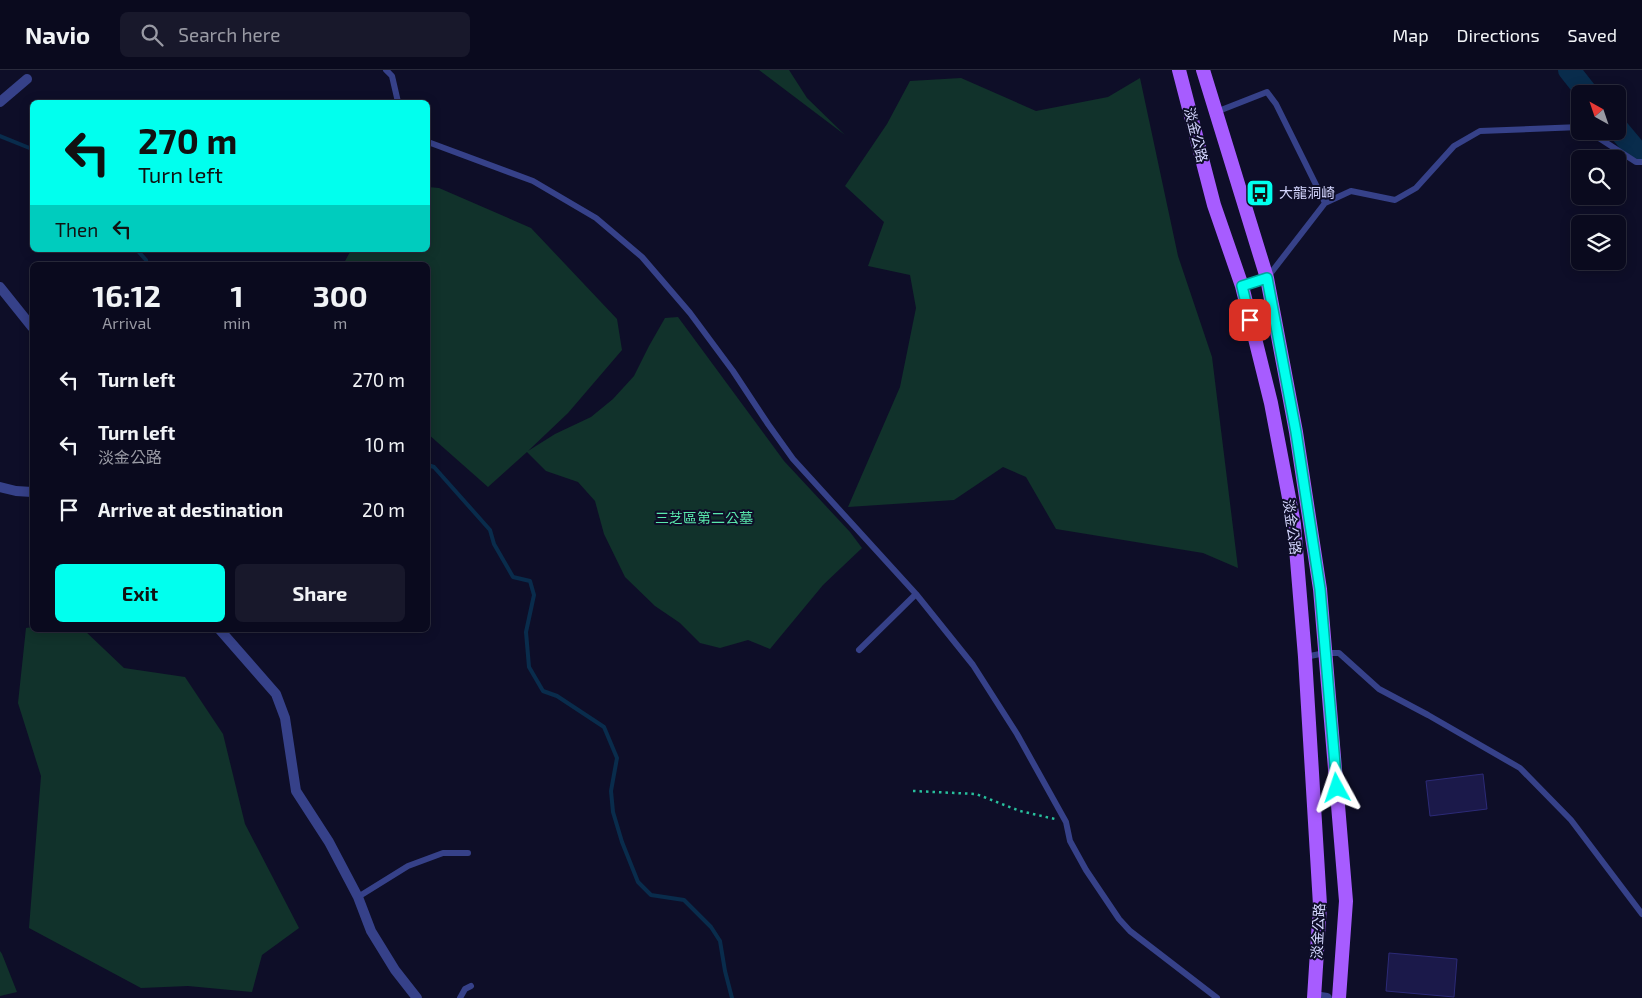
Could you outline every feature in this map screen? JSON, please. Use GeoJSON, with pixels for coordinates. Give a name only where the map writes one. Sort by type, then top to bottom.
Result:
{"type":"FeatureCollection","features":[{"type":"Feature","properties":{"kind":"main road","name":"淡金公路"},"geometry":{"type":"LineString","coordinates":[[1179,70],[1214,205],[1242,286],[1271,404],[1294,524],[1305,657],[1320,905],[1318,997]]}},
{"type":"Feature","properties":{"kind":"main road","name":"淡金公路"},"geometry":{"type":"LineString","coordinates":[[1203,70],[1267,278],[1296,432],[1320,589],[1346,901],[1339,998]]}},
{"type":"Feature","properties":{"kind":"street"},"geometry":{"type":"LineString","coordinates":[[0,102],[27,79]]}},
{"type":"Feature","properties":{"kind":"street"},"geometry":{"type":"LineString","coordinates":[[0,286],[30,324]]}},
{"type":"Feature","properties":{"kind":"street"},"geometry":{"type":"LineString","coordinates":[[0,487],[30,492]]}},
{"type":"Feature","properties":{"kind":"street"},"geometry":{"type":"LineString","coordinates":[[222,632],[276,694],[286,718],[296,791],[329,842],[358,897],[371,931],[395,970],[417,998]]}},
{"type":"Feature","properties":{"kind":"lane"},"geometry":{"type":"LineString","coordinates":[[386,70],[392,76],[398,100]]}},
{"type":"Feature","properties":{"kind":"lane"},"geometry":{"type":"LineString","coordinates":[[1216,112],[1267,92],[1276,104],[1325,203]]}},
{"type":"Feature","properties":{"kind":"lane"},"geometry":{"type":"LineString","coordinates":[[1242,286],[1267,278],[1325,203],[1351,191],[1395,200],[1416,188],[1454,146],[1480,131],[1571,127]]}},
{"type":"Feature","properties":{"kind":"lane"},"geometry":{"type":"LineString","coordinates":[[1603,140],[1639,162],[1642,170]]}},
{"type":"Feature","properties":{"kind":"lane"},"geometry":{"type":"LineString","coordinates":[[430,143],[533,181],[596,218],[642,257],[690,313],[794,459],[916,594],[973,665],[1017,734],[1066,822],[1070,840],[1086,870],[1119,919],[1130,931],[1218,998]]}},
{"type":"Feature","properties":{"kind":"lane"},"geometry":{"type":"LineString","coordinates":[[859,650],[916,594]]}},
{"type":"Feature","properties":{"kind":"lane"},"geometry":{"type":"LineString","coordinates":[[1305,657],[1325,653],[1339,653],[1380,689],[1520,768],[1571,820],[1642,914]]}},
{"type":"Feature","properties":{"kind":"lane"},"geometry":{"type":"LineString","coordinates":[[358,897],[408,866],[443,853],[468,853]]}},
{"type":"Feature","properties":{"kind":"lane"},"geometry":{"type":"LineString","coordinates":[[460,998],[465,989],[471,986]]}},
{"type":"Feature","properties":{"kind":"path"},"geometry":{"type":"LineString","coordinates":[[913,791],[976,794],[1020,811],[1066,822]]}},
{"type":"Feature","properties":{"kind":"green space"},"geometry":{"type":"Polygon","coordinates":[[[759,70],[789,70],[807,98],[845,135],[759,70]]]}},
{"type":"Feature","properties":{"kind":"green space"},"geometry":{"type":"Polygon","coordinates":[[[961,78],[1036,111],[1108,97],[1140,78],[1178,256],[1212,357],[1238,568],[1203,553],[1056,529],[1026,477],[1003,467],[954,500],[848,507],[900,387],[916,308],[910,275],[868,266],[884,222],[845,186],[887,124],[910,81],[961,78]]]}},
{"type":"Feature","properties":{"kind":"green space","name":"三芝區第二公墓"},"geometry":{"type":"Polygon","coordinates":[[[430,187],[439,188],[531,228],[617,319],[622,350],[568,413],[528,451],[555,434],[591,417],[613,399],[634,376],[665,318],[678,317],[784,461],[850,532],[862,548],[823,585],[770,649],[748,640],[720,648],[700,643],[680,623],[655,606],[625,577],[604,534],[595,501],[578,482],[546,471],[527,452],[488,487],[430,436],[430,262],[345,262],[350,252],[430,252],[430,187]]]}},
{"type":"Feature","properties":{"kind":"green space"},"geometry":{"type":"Polygon","coordinates":[[[30,627],[30,632],[86,632],[124,668],[185,677],[223,734],[245,824],[299,928],[262,955],[252,992],[188,986],[141,988],[29,928],[41,776],[18,703],[26,628],[30,627]]]}},
{"type":"Feature","properties":{"kind":"green space"},"geometry":{"type":"Polygon","coordinates":[[[0,951],[17,992],[0,996],[0,951]]]}},
{"type":"Feature","properties":{"kind":"building"},"geometry":{"type":"Polygon","coordinates":[[[1483,774],[1487,809],[1430,816],[1426,781],[1483,774]]]}},
{"type":"Feature","properties":{"kind":"building"},"geometry":{"type":"Polygon","coordinates":[[[1389,953],[1457,959],[1454,997],[1386,991],[1389,953]]]}},
{"type":"Feature","properties":{"kind":"waterway"},"geometry":{"type":"LineString","coordinates":[[1569,70],[1581,85]]}},
{"type":"Feature","properties":{"kind":"waterway"},"geometry":{"type":"LineString","coordinates":[[0,136],[30,148]]}},
{"type":"Feature","properties":{"kind":"waterway"},"geometry":{"type":"LineString","coordinates":[[1626,137],[1642,151]]}},
{"type":"Feature","properties":{"kind":"waterway"},"geometry":{"type":"LineString","coordinates":[[1626,139],[1638,153]]}},
{"type":"Feature","properties":{"kind":"waterway"},"geometry":{"type":"LineString","coordinates":[[139,252],[146,262]]}},
{"type":"Feature","properties":{"kind":"waterway"},"geometry":{"type":"LineString","coordinates":[[430,466],[434,467],[490,530],[494,544],[513,577],[530,581],[534,595],[526,632],[529,667],[543,691],[557,696],[604,727],[617,758],[611,791],[613,812],[622,842],[638,882],[651,895],[684,900],[711,927],[720,941],[732,998]]}},
{"type":"Feature","properties":{"kind":"place","name":"大龍洞崎"},"geometry":{"type":"Point","coordinates":[1260,193]}},
{"type":"Feature","properties":{"kind":"route"},"geometry":{"type":"LineString","coordinates":[[1250,320],[1242,286],[1267,278],[1296,432],[1320,589],[1337,788]]}}]}
